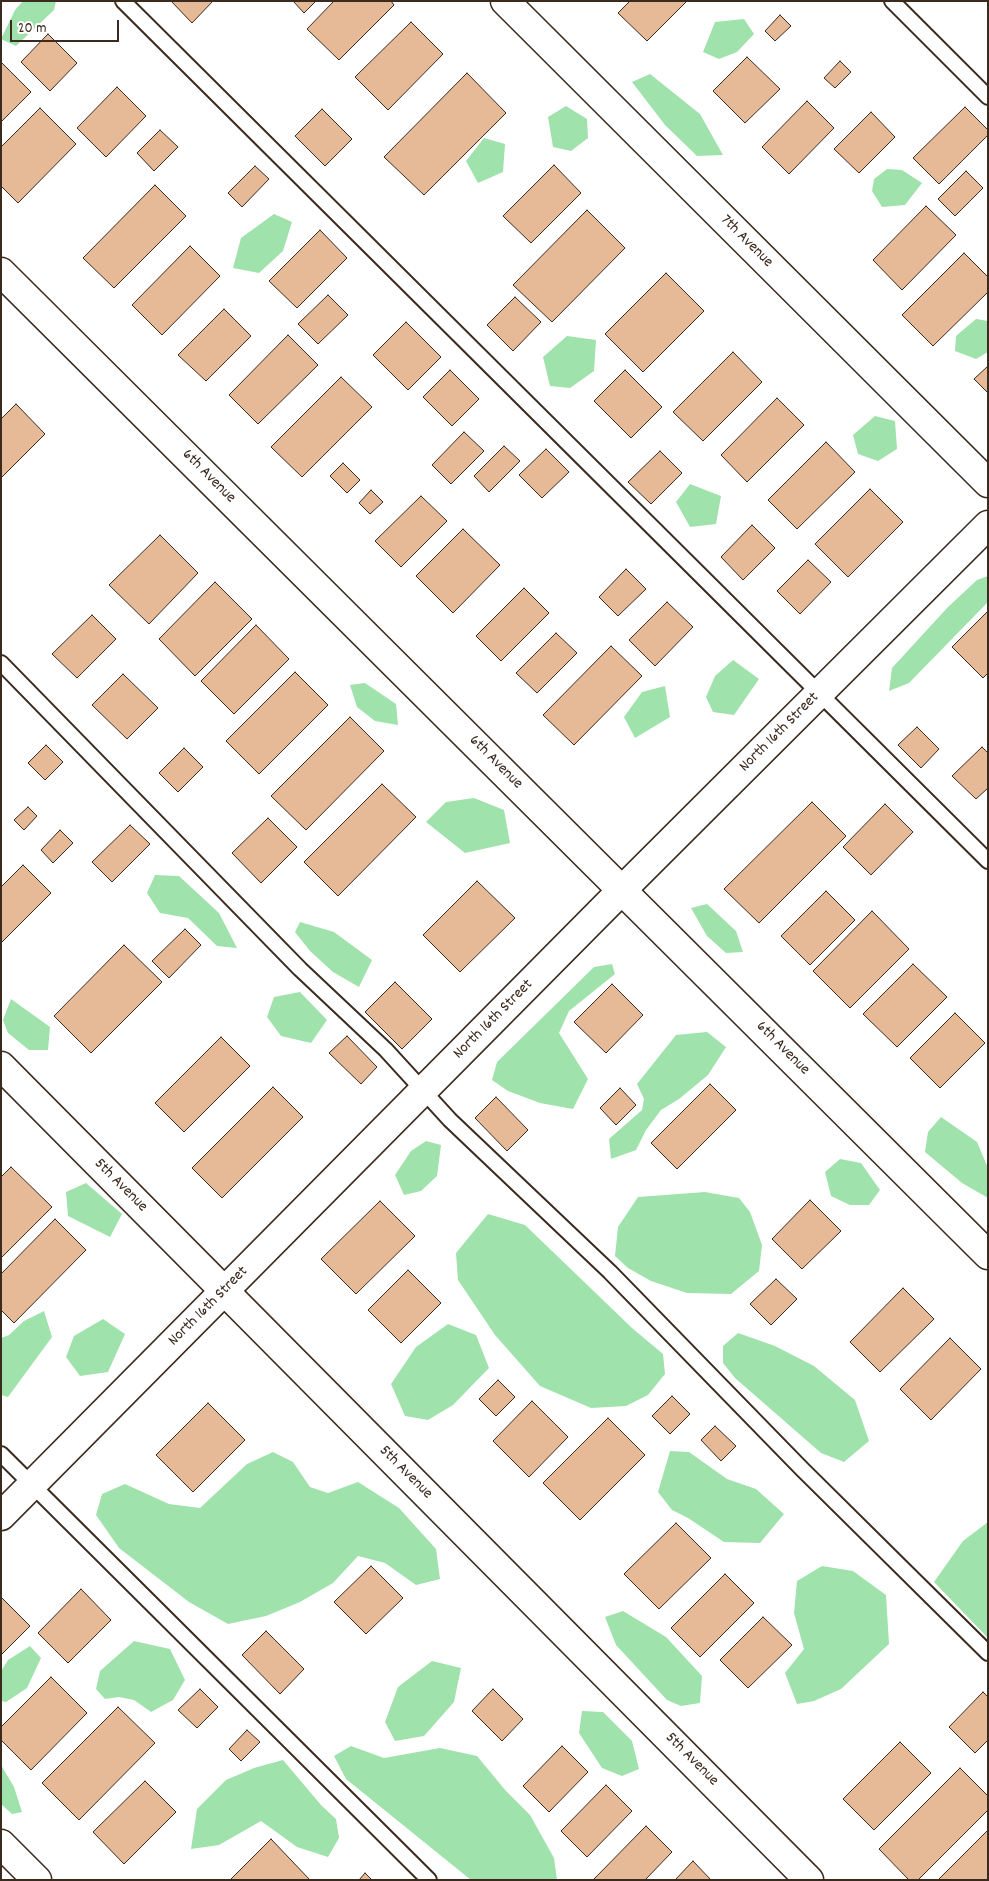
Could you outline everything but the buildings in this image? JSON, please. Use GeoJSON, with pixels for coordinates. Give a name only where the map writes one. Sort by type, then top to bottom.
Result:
{"type":"FeatureCollection","features":[{"type":"Feature","properties":{"kind":"street","name":"7th Avenue"},"geometry":{"type":"LineString","coordinates":[[505,1],[988,483]]}},
{"type":"Feature","properties":{"kind":"street","name":"6th Avenue"},"geometry":{"type":"LineString","coordinates":[[1,272],[988,1255]]}},
{"type":"Feature","properties":{"kind":"street","name":"North 16th Street"},"geometry":{"type":"LineString","coordinates":[[1,1516],[622,890],[988,525]]}},
{"type":"Feature","properties":{"kind":"street","name":"5th Avenue"},"geometry":{"type":"LineString","coordinates":[[1,1066],[810,1880]]}},
{"type":"Feature","properties":{"kind":"street"},"geometry":{"type":"LineString","coordinates":[[1,1844],[37,1880]]}},
{"type":"Feature","properties":{"kind":"lane"},"geometry":{"type":"LineString","coordinates":[[123,1],[988,861]]}},
{"type":"Feature","properties":{"kind":"lane"},"geometry":{"type":"LineString","coordinates":[[892,1],[988,97]]}},
{"type":"Feature","properties":{"kind":"lane"},"geometry":{"type":"LineString","coordinates":[[1,663],[300,968],[386,1050],[450,1120],[610,1272],[802,1469],[988,1653]]}},
{"type":"Feature","properties":{"kind":"lane"},"geometry":{"type":"LineString","coordinates":[[1,1454],[429,1880]]}},
{"type":"Feature","properties":{"kind":"green space"},"geometry":{"type":"Polygon","coordinates":[[[23,1],[56,1],[54,10],[16,46],[1,39],[15,10],[23,1]]]}},
{"type":"Feature","properties":{"kind":"green space"},"geometry":{"type":"Polygon","coordinates":[[[744,19],[754,34],[737,52],[719,59],[703,52],[715,22],[744,19]]]}},
{"type":"Feature","properties":{"kind":"green space"},"geometry":{"type":"Polygon","coordinates":[[[650,74],[700,114],[723,155],[697,156],[665,125],[632,82],[650,74]]]}},
{"type":"Feature","properties":{"kind":"green space"},"geometry":{"type":"Polygon","coordinates":[[[566,106],[587,119],[588,138],[571,151],[553,147],[548,117],[566,106]]]}},
{"type":"Feature","properties":{"kind":"green space"},"geometry":{"type":"Polygon","coordinates":[[[484,138],[505,144],[503,172],[478,183],[466,161],[484,138]]]}},
{"type":"Feature","properties":{"kind":"green space"},"geometry":{"type":"Polygon","coordinates":[[[887,169],[902,170],[922,183],[905,205],[882,207],[872,191],[874,179],[887,169]]]}},
{"type":"Feature","properties":{"kind":"green space"},"geometry":{"type":"Polygon","coordinates":[[[274,214],[292,222],[283,251],[259,273],[233,268],[241,238],[274,214]]]}},
{"type":"Feature","properties":{"kind":"green space"},"geometry":{"type":"Polygon","coordinates":[[[976,319],[988,321],[988,352],[976,359],[955,351],[956,336],[976,319]]]}},
{"type":"Feature","properties":{"kind":"green space"},"geometry":{"type":"Polygon","coordinates":[[[567,336],[596,340],[594,371],[570,388],[550,386],[543,357],[567,336]]]}},
{"type":"Feature","properties":{"kind":"green space"},"geometry":{"type":"Polygon","coordinates":[[[875,416],[895,421],[897,449],[878,461],[858,454],[853,435],[875,416]]]}},
{"type":"Feature","properties":{"kind":"green space"},"geometry":{"type":"Polygon","coordinates":[[[690,484],[721,496],[716,524],[690,527],[676,502],[690,484]]]}},
{"type":"Feature","properties":{"kind":"green space"},"geometry":{"type":"Polygon","coordinates":[[[988,576],[988,602],[909,683],[889,691],[892,668],[948,607],[977,580],[988,576]]]}},
{"type":"Feature","properties":{"kind":"green space"},"geometry":{"type":"Polygon","coordinates":[[[733,660],[759,679],[734,715],[713,712],[706,697],[715,676],[733,660]]]}},
{"type":"Feature","properties":{"kind":"green space"},"geometry":{"type":"Polygon","coordinates":[[[365,683],[396,704],[398,725],[375,721],[357,707],[350,685],[365,683]]]}},
{"type":"Feature","properties":{"kind":"green space"},"geometry":{"type":"Polygon","coordinates":[[[665,686],[670,717],[635,738],[624,717],[642,692],[665,686]]]}},
{"type":"Feature","properties":{"kind":"green space"},"geometry":{"type":"Polygon","coordinates":[[[474,798],[504,810],[510,843],[465,853],[426,822],[446,802],[474,798]]]}},
{"type":"Feature","properties":{"kind":"green space"},"geometry":{"type":"Polygon","coordinates":[[[155,875],[179,876],[219,913],[237,948],[217,946],[188,918],[160,913],[147,893],[155,875]]]}},
{"type":"Feature","properties":{"kind":"green space"},"geometry":{"type":"Polygon","coordinates":[[[707,904],[736,931],[743,952],[726,953],[707,936],[691,908],[707,904]]]}},
{"type":"Feature","properties":{"kind":"green space"},"geometry":{"type":"Polygon","coordinates":[[[300,922],[334,932],[372,960],[359,987],[333,972],[310,951],[295,932],[300,922]]]}},
{"type":"Feature","properties":{"kind":"green space"},"geometry":{"type":"Polygon","coordinates":[[[612,964],[615,974],[569,1011],[559,1033],[588,1079],[573,1109],[540,1103],[508,1091],[492,1080],[497,1062],[594,967],[612,964]]]}},
{"type":"Feature","properties":{"kind":"green space"},"geometry":{"type":"Polygon","coordinates":[[[300,992],[327,1020],[311,1043],[281,1036],[267,1017],[274,997],[300,992]]]}},
{"type":"Feature","properties":{"kind":"green space"},"geometry":{"type":"Polygon","coordinates":[[[11,999],[50,1027],[48,1050],[29,1050],[8,1033],[3,1020],[11,999]]]}},
{"type":"Feature","properties":{"kind":"green space"},"geometry":{"type":"Polygon","coordinates":[[[707,1032],[726,1047],[708,1075],[679,1099],[661,1110],[646,1130],[636,1150],[611,1159],[609,1139],[642,1110],[644,1099],[637,1084],[676,1035],[707,1032]]]}},
{"type":"Feature","properties":{"kind":"green space"},"geometry":{"type":"Polygon","coordinates":[[[941,1117],[977,1142],[988,1168],[988,1198],[962,1183],[925,1152],[928,1132],[941,1117]]]}},
{"type":"Feature","properties":{"kind":"green space"},"geometry":{"type":"Polygon","coordinates":[[[426,1141],[441,1145],[437,1176],[421,1191],[404,1195],[395,1175],[411,1151],[426,1141]]]}},
{"type":"Feature","properties":{"kind":"green space"},"geometry":{"type":"Polygon","coordinates":[[[840,1159],[861,1163],[880,1190],[869,1205],[850,1205],[831,1196],[825,1172],[840,1159]]]}},
{"type":"Feature","properties":{"kind":"green space"},"geometry":{"type":"Polygon","coordinates":[[[86,1183],[122,1214],[110,1237],[68,1216],[66,1192],[86,1183]]]}},
{"type":"Feature","properties":{"kind":"green space"},"geometry":{"type":"Polygon","coordinates":[[[705,1192],[739,1198],[750,1212],[762,1245],[759,1271],[731,1294],[687,1293],[651,1281],[628,1268],[615,1256],[618,1227],[638,1197],[705,1192]]]}},
{"type":"Feature","properties":{"kind":"green space"},"geometry":{"type":"Polygon","coordinates":[[[488,1214],[525,1225],[632,1328],[663,1354],[665,1374],[648,1395],[626,1406],[591,1408],[540,1386],[495,1335],[458,1280],[456,1253],[488,1214]]]}},
{"type":"Feature","properties":{"kind":"green space"},"geometry":{"type":"Polygon","coordinates":[[[44,1311],[52,1337],[8,1397],[1,1395],[1,1338],[9,1335],[24,1321],[44,1311]]]}},
{"type":"Feature","properties":{"kind":"green space"},"geometry":{"type":"Polygon","coordinates":[[[103,1319],[125,1334],[108,1372],[80,1376],[66,1357],[74,1336],[103,1319]]]}},
{"type":"Feature","properties":{"kind":"green space"},"geometry":{"type":"Polygon","coordinates":[[[448,1324],[476,1335],[489,1368],[453,1405],[428,1420],[405,1416],[391,1384],[416,1347],[448,1324]]]}},
{"type":"Feature","properties":{"kind":"green space"},"geometry":{"type":"Polygon","coordinates":[[[738,1333],[775,1346],[814,1366],[855,1400],[869,1441],[844,1462],[821,1453],[735,1378],[723,1363],[723,1346],[738,1333]]]}},
{"type":"Feature","properties":{"kind":"green space"},"geometry":{"type":"Polygon","coordinates":[[[670,1451],[689,1452],[727,1479],[756,1489],[784,1514],[760,1543],[724,1542],[688,1518],[672,1510],[658,1492],[670,1451]]]}},
{"type":"Feature","properties":{"kind":"green space"},"geometry":{"type":"Polygon","coordinates":[[[273,1452],[293,1462],[310,1487],[328,1493],[358,1482],[399,1508],[436,1549],[440,1579],[416,1585],[385,1563],[358,1556],[333,1583],[300,1602],[266,1616],[228,1624],[189,1602],[119,1548],[96,1515],[102,1494],[125,1484],[169,1504],[200,1508],[247,1464],[273,1452]]]}},
{"type":"Feature","properties":{"kind":"green space"},"geometry":{"type":"Polygon","coordinates":[[[988,1522],[988,1638],[934,1582],[963,1541],[988,1522]]]}},
{"type":"Feature","properties":{"kind":"green space"},"geometry":{"type":"Polygon","coordinates":[[[822,1566],[853,1571],[886,1595],[889,1644],[841,1689],[814,1701],[797,1704],[785,1673],[804,1649],[794,1613],[797,1581],[822,1566]]]}},
{"type":"Feature","properties":{"kind":"green space"},"geometry":{"type":"Polygon","coordinates":[[[623,1611],[666,1637],[702,1676],[700,1703],[681,1706],[667,1700],[616,1645],[605,1617],[623,1611]]]}},
{"type":"Feature","properties":{"kind":"green space"},"geometry":{"type":"Polygon","coordinates":[[[134,1641],[170,1649],[185,1680],[173,1700],[151,1712],[134,1700],[119,1697],[105,1699],[96,1689],[100,1671],[134,1641]]]}},
{"type":"Feature","properties":{"kind":"green space"},"geometry":{"type":"Polygon","coordinates":[[[30,1646],[41,1658],[27,1688],[6,1702],[1,1701],[1,1671],[8,1660],[30,1646]]]}},
{"type":"Feature","properties":{"kind":"green space"},"geometry":{"type":"Polygon","coordinates":[[[432,1661],[461,1668],[454,1702],[424,1736],[395,1741],[385,1722],[398,1687],[432,1661]]]}},
{"type":"Feature","properties":{"kind":"green space"},"geometry":{"type":"Polygon","coordinates":[[[582,1711],[603,1712],[632,1741],[639,1769],[622,1776],[602,1768],[579,1733],[582,1711]]]}},
{"type":"Feature","properties":{"kind":"green space"},"geometry":{"type":"Polygon","coordinates":[[[351,1746],[384,1758],[440,1748],[477,1756],[506,1791],[530,1815],[554,1858],[557,1880],[471,1880],[346,1779],[334,1756],[351,1746]]]}},
{"type":"Feature","properties":{"kind":"green space"},"geometry":{"type":"Polygon","coordinates":[[[283,1760],[321,1805],[336,1819],[339,1838],[328,1857],[297,1847],[261,1821],[219,1845],[191,1849],[197,1809],[226,1780],[254,1768],[283,1760]]]}},
{"type":"Feature","properties":{"kind":"green space"},"geometry":{"type":"Polygon","coordinates":[[[1,1765],[14,1787],[22,1812],[12,1814],[1,1804],[1,1765]]]}}]}
